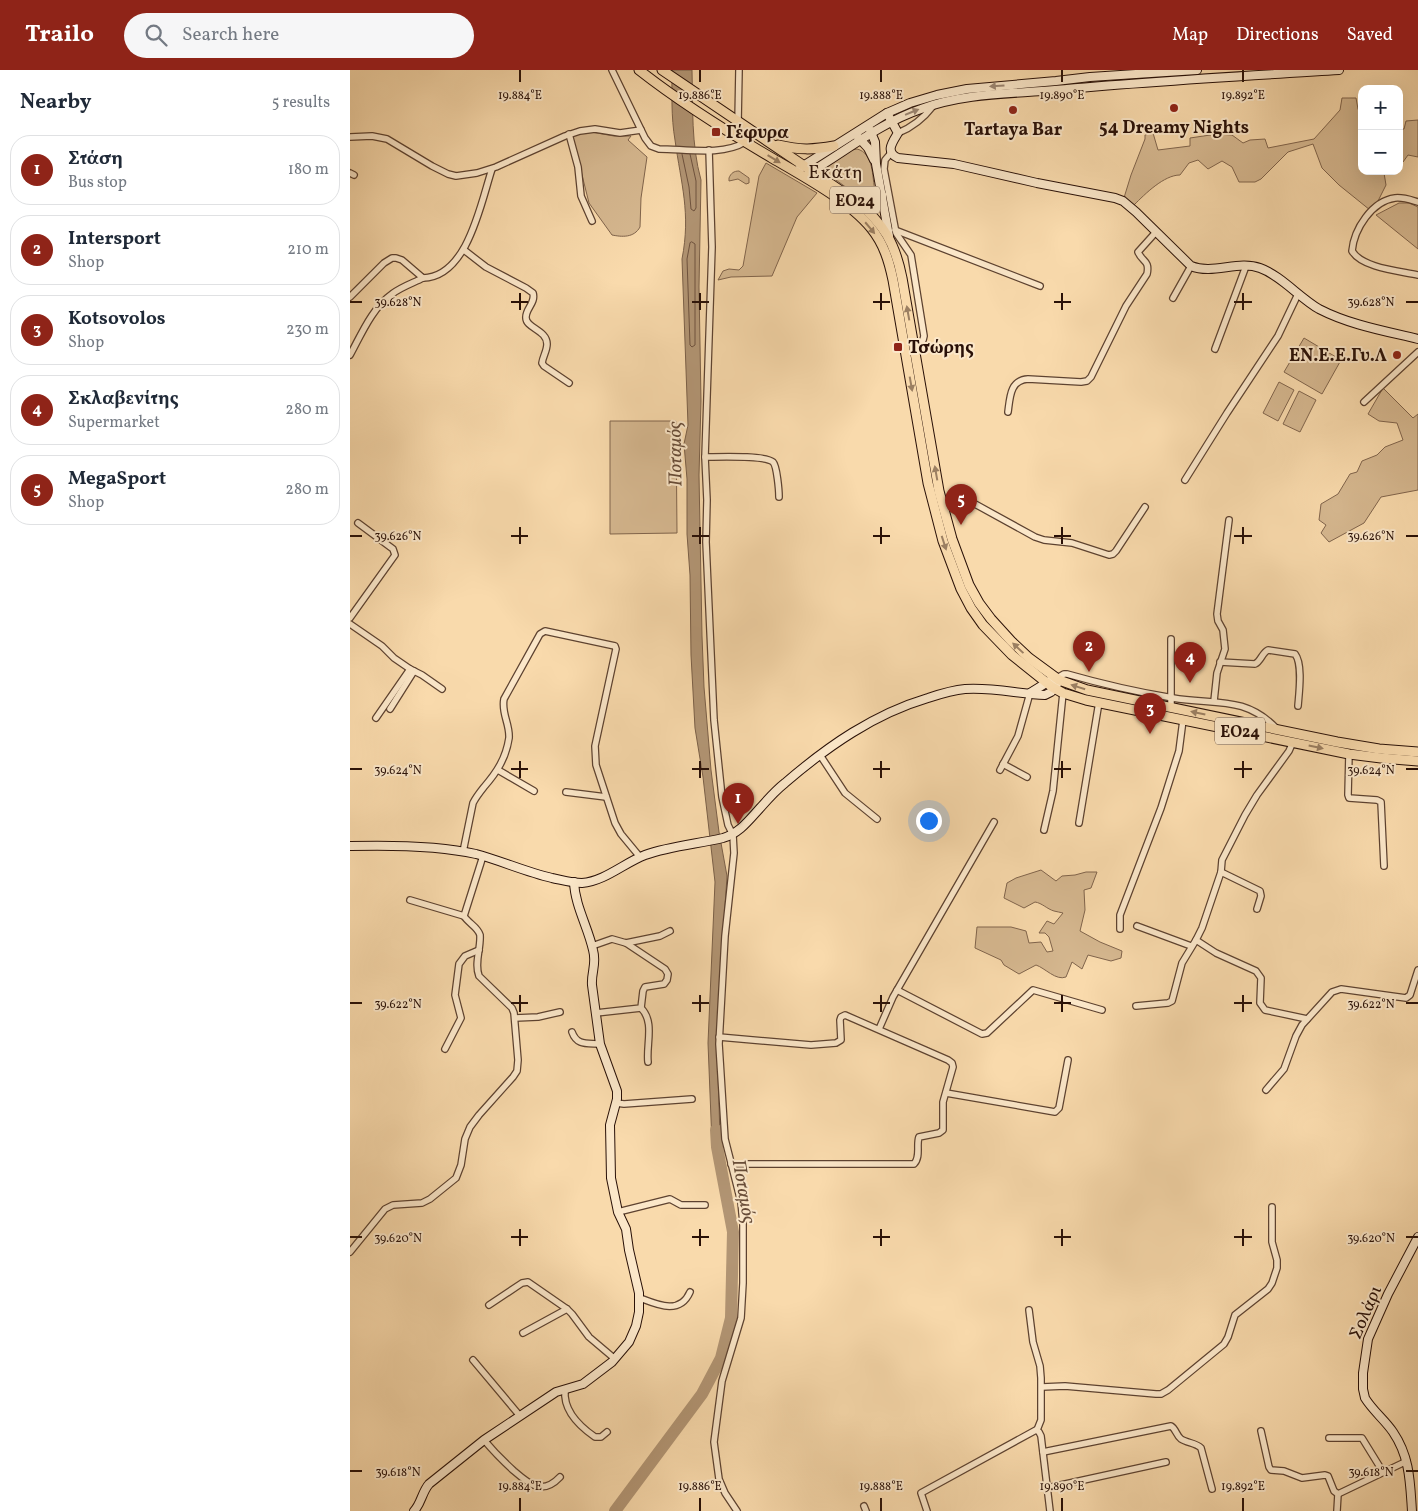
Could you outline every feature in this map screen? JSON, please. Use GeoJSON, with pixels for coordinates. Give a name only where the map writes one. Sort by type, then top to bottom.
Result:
{"type":"FeatureCollection","features":[{"type":"Feature","properties":{"kind":"main road","name":"ΕΟ24"},"geometry":{"type":"LineString","coordinates":[[639,70],[698,113],[803,177],[856,214],[870,227],[885,250],[893,280],[928,483],[940,532],[956,580],[971,608],[1012,656],[1050,686],[1063,693],[1101,693],[1183,720],[1350,754],[1418,761]]}},
{"type":"Feature","properties":{"kind":"main road","name":"ΕΟ24"},"geometry":{"type":"LineString","coordinates":[[662,70],[856,201],[877,221],[889,238],[898,261],[943,505],[969,585],[979,603],[1011,641],[1039,666],[1058,679],[1079,688],[1364,747],[1418,752]]}},
{"type":"Feature","properties":{"kind":"main road"},"geometry":{"type":"LineString","coordinates":[[803,177],[887,114],[920,99],[956,90],[1102,76],[1197,70]]}},
{"type":"Feature","properties":{"kind":"main road"},"geometry":{"type":"LineString","coordinates":[[869,129],[934,104],[986,95],[1339,70]]}},
{"type":"Feature","properties":{"kind":"main road"},"geometry":{"type":"LineString","coordinates":[[887,114],[898,133],[890,146],[891,153],[898,158],[954,164],[1115,198],[1123,201],[1136,212],[1191,266],[1204,269],[1246,266],[1262,268],[1318,308],[1345,320],[1374,329],[1418,339]]}},
{"type":"Feature","properties":{"kind":"main road"},"geometry":{"type":"LineString","coordinates":[[869,129],[875,142],[876,164],[889,238]]}},
{"type":"Feature","properties":{"kind":"main road"},"geometry":{"type":"LineString","coordinates":[[795,172],[834,146],[858,136]]}},
{"type":"Feature","properties":{"kind":"main road"},"geometry":{"type":"LineString","coordinates":[[858,136],[868,148],[876,164]]}},
{"type":"Feature","properties":{"kind":"main road"},"geometry":{"type":"LineString","coordinates":[[773,144],[803,150],[834,146]]}},
{"type":"Feature","properties":{"kind":"main road"},"geometry":{"type":"LineString","coordinates":[[856,201],[868,204],[875,202],[882,195]]}},
{"type":"Feature","properties":{"kind":"main road"},"geometry":{"type":"LineString","coordinates":[[350,846],[384,846],[463,852],[483,856],[530,872],[582,883],[597,879],[658,851],[733,835],[743,827],[775,792],[820,755],[850,733],[895,709],[932,696],[969,689],[1030,693],[1050,686],[1058,679]]}},
{"type":"Feature","properties":{"kind":"main road"},"geometry":{"type":"LineString","coordinates":[[414,1511],[429,1484],[484,1440],[550,1396],[584,1384],[602,1371],[629,1342],[636,1326],[640,1298],[626,1229],[618,1212],[612,1178],[610,1125],[617,1091],[600,1044],[592,985],[595,968],[592,946],[576,898],[574,882]]}},
{"type":"Feature","properties":{"kind":"main road","name":"Σολάρι"},"geometry":{"type":"LineString","coordinates":[[1412,1511],[1410,1470],[1407,1461],[1394,1433],[1366,1398],[1363,1390],[1363,1378],[1368,1337],[1418,1237]]}},
{"type":"Feature","properties":{"kind":"street"},"geometry":{"type":"LineString","coordinates":[[612,70],[641,130],[651,146],[659,149],[709,150],[732,148],[745,142]]}},
{"type":"Feature","properties":{"kind":"street"},"geometry":{"type":"LineString","coordinates":[[738,122],[739,70]]}},
{"type":"Feature","properties":{"kind":"street"},"geometry":{"type":"LineString","coordinates":[[1154,72],[1156,83]]}},
{"type":"Feature","properties":{"kind":"street"},"geometry":{"type":"LineString","coordinates":[[898,133],[920,121],[934,104]]}},
{"type":"Feature","properties":{"kind":"street"},"geometry":{"type":"LineString","coordinates":[[350,137],[372,136],[387,139],[432,166],[452,175],[470,174],[492,169],[569,134],[588,129],[620,133],[641,130]]}},
{"type":"Feature","properties":{"kind":"street"},"geometry":{"type":"LineString","coordinates":[[569,134],[578,167],[580,196],[592,221]]}},
{"type":"Feature","properties":{"kind":"street"},"geometry":{"type":"LineString","coordinates":[[709,150],[712,247],[705,457],[706,542],[714,720],[722,796],[728,825],[733,835],[734,853],[725,936],[720,1037],[725,1139],[740,1202],[743,1224],[743,1283],[740,1318],[722,1381],[714,1442],[719,1479],[725,1493],[737,1511]]}},
{"type":"Feature","properties":{"kind":"street"},"geometry":{"type":"LineString","coordinates":[[891,153],[885,160],[884,169],[897,237],[911,255],[913,261],[924,336],[923,340],[914,348]]}},
{"type":"Feature","properties":{"kind":"street"},"geometry":{"type":"LineString","coordinates":[[350,355],[382,302],[399,289],[423,278],[443,272],[452,266],[464,250],[471,234],[492,169]]}},
{"type":"Feature","properties":{"kind":"street"},"geometry":{"type":"LineString","coordinates":[[1418,202],[1406,198],[1395,198],[1378,205],[1360,227],[1352,250],[1359,258],[1383,269],[1418,275]]}},
{"type":"Feature","properties":{"kind":"street"},"geometry":{"type":"LineString","coordinates":[[895,230],[1040,286]]}},
{"type":"Feature","properties":{"kind":"street"},"geometry":{"type":"LineString","coordinates":[[1008,412],[1012,389],[1020,380],[1081,382],[1087,381],[1091,377],[1126,306],[1147,274],[1146,262],[1138,252],[1156,232]]}},
{"type":"Feature","properties":{"kind":"street"},"geometry":{"type":"LineString","coordinates":[[464,250],[486,267],[533,293],[534,300],[526,315],[526,320],[546,339],[546,349],[542,363],[569,383]]}},
{"type":"Feature","properties":{"kind":"street"},"geometry":{"type":"LineString","coordinates":[[350,297],[384,263],[392,258],[402,260],[423,278]]}},
{"type":"Feature","properties":{"kind":"street"},"geometry":{"type":"LineString","coordinates":[[1173,298],[1191,266]]}},
{"type":"Feature","properties":{"kind":"street"},"geometry":{"type":"LineString","coordinates":[[1215,349],[1246,266]]}},
{"type":"Feature","properties":{"kind":"street"},"geometry":{"type":"LineString","coordinates":[[1185,480],[1278,336],[1298,294]]}},
{"type":"Feature","properties":{"kind":"street"},"geometry":{"type":"LineString","coordinates":[[1364,402],[1418,352]]}},
{"type":"Feature","properties":{"kind":"street"},"geometry":{"type":"LineString","coordinates":[[705,457],[760,458],[771,461],[775,465],[780,488],[779,497]]}},
{"type":"Feature","properties":{"kind":"street"},"geometry":{"type":"LineString","coordinates":[[943,505],[975,504],[1035,537],[1044,540],[1072,543],[1109,555],[1116,551],[1145,506]]}},
{"type":"Feature","properties":{"kind":"street"},"geometry":{"type":"LineString","coordinates":[[1214,701],[1217,673],[1225,644],[1217,614],[1229,520]]}},
{"type":"Feature","properties":{"kind":"street"},"geometry":{"type":"LineString","coordinates":[[350,618],[395,556],[393,549],[358,523]]}},
{"type":"Feature","properties":{"kind":"street"},"geometry":{"type":"LineString","coordinates":[[350,624],[382,646],[394,658],[442,689]]}},
{"type":"Feature","properties":{"kind":"street"},"geometry":{"type":"LineString","coordinates":[[463,852],[473,803],[504,760],[509,737],[503,710],[504,699],[542,633],[547,631],[615,646],[616,649],[594,754],[618,829],[640,858]]}},
{"type":"Feature","properties":{"kind":"street"},"geometry":{"type":"LineString","coordinates":[[1170,639],[1171,708]]}},
{"type":"Feature","properties":{"kind":"street"},"geometry":{"type":"LineString","coordinates":[[1220,662],[1255,664],[1268,650],[1295,654],[1298,658],[1298,706]]}},
{"type":"Feature","properties":{"kind":"street"},"geometry":{"type":"LineString","coordinates":[[390,709],[412,670]]}},
{"type":"Feature","properties":{"kind":"street"},"geometry":{"type":"LineString","coordinates":[[376,718],[412,670]]}},
{"type":"Feature","properties":{"kind":"street"},"geometry":{"type":"LineString","coordinates":[[1027,777],[1001,767],[1018,736],[1030,693]]}},
{"type":"Feature","properties":{"kind":"street"},"geometry":{"type":"LineString","coordinates":[[1044,830],[1054,783],[1063,693]]}},
{"type":"Feature","properties":{"kind":"street"},"geometry":{"type":"LineString","coordinates":[[1079,823],[1101,693],[1188,701],[1214,701],[1243,707],[1257,712],[1278,730]]}},
{"type":"Feature","properties":{"kind":"street"},"geometry":{"type":"LineString","coordinates":[[1120,929],[1120,915],[1154,828],[1179,751],[1183,720]]}},
{"type":"Feature","properties":{"kind":"street"},"geometry":{"type":"LineString","coordinates":[[1136,1006],[1172,1001],[1182,963],[1205,922],[1221,872],[1222,860],[1245,814],[1289,751],[1293,742]]}},
{"type":"Feature","properties":{"kind":"street"},"geometry":{"type":"LineString","coordinates":[[1350,754],[1349,798],[1381,802],[1384,866]]}},
{"type":"Feature","properties":{"kind":"street"},"geometry":{"type":"LineString","coordinates":[[820,755],[845,793],[877,819]]}},
{"type":"Feature","properties":{"kind":"street"},"geometry":{"type":"LineString","coordinates":[[498,770],[534,791]]}},
{"type":"Feature","properties":{"kind":"street"},"geometry":{"type":"LineString","coordinates":[[566,792],[606,796]]}},
{"type":"Feature","properties":{"kind":"street"},"geometry":{"type":"LineString","coordinates":[[880,1029],[897,990],[994,822]]}},
{"type":"Feature","properties":{"kind":"street"},"geometry":{"type":"LineString","coordinates":[[464,916],[483,856]]}},
{"type":"Feature","properties":{"kind":"street"},"geometry":{"type":"LineString","coordinates":[[1221,872],[1260,891],[1261,896],[1257,908]]}},
{"type":"Feature","properties":{"kind":"street"},"geometry":{"type":"LineString","coordinates":[[350,1252],[385,1209],[393,1205],[422,1203],[430,1199],[456,1178],[461,1165],[465,1139],[470,1127],[517,1071],[515,1018],[512,1008],[479,976],[477,971],[481,938],[479,931],[464,916],[410,900]]}},
{"type":"Feature","properties":{"kind":"street"},"geometry":{"type":"LineString","coordinates":[[1137,926],[1191,946]]}},
{"type":"Feature","properties":{"kind":"street"},"geometry":{"type":"LineString","coordinates":[[626,943],[660,936],[670,931]]}},
{"type":"Feature","properties":{"kind":"street"},"geometry":{"type":"LineString","coordinates":[[592,946],[612,939],[626,943],[667,972],[667,980],[664,984],[647,986],[644,989],[641,1008]]}},
{"type":"Feature","properties":{"kind":"street"},"geometry":{"type":"LineString","coordinates":[[1196,940],[1216,954],[1256,971],[1261,978],[1260,1003],[1265,1010],[1307,1019]]}},
{"type":"Feature","properties":{"kind":"street"},"geometry":{"type":"LineString","coordinates":[[445,1048],[461,1018],[455,994],[460,964],[465,956],[479,950]]}},
{"type":"Feature","properties":{"kind":"street"},"geometry":{"type":"LineString","coordinates":[[1266,1090],[1284,1069],[1299,1030],[1328,995],[1336,990],[1341,990],[1406,998],[1410,996],[1418,970]]}},
{"type":"Feature","properties":{"kind":"street"},"geometry":{"type":"LineString","coordinates":[[897,990],[982,1034],[987,1032],[1032,990],[1102,1010]]}},
{"type":"Feature","properties":{"kind":"street"},"geometry":{"type":"LineString","coordinates":[[596,1012],[641,1008],[646,1012],[649,1021],[648,1062]]}},
{"type":"Feature","properties":{"kind":"street"},"geometry":{"type":"LineString","coordinates":[[515,1018],[538,1017],[560,1012]]}},
{"type":"Feature","properties":{"kind":"street"},"geometry":{"type":"LineString","coordinates":[[720,1037],[811,1045],[836,1043],[841,1040],[840,1020],[845,1014],[950,1061],[953,1069],[942,1111],[943,1130],[919,1137],[918,1159],[914,1164],[731,1164]]}},
{"type":"Feature","properties":{"kind":"street"},"geometry":{"type":"LineString","coordinates":[[572,1032],[577,1041],[600,1044]]}},
{"type":"Feature","properties":{"kind":"street"},"geometry":{"type":"LineString","coordinates":[[946,1093],[1055,1112],[1059,1108],[1068,1060]]}},
{"type":"Feature","properties":{"kind":"street"},"geometry":{"type":"LineString","coordinates":[[616,1103],[692,1099]]}},
{"type":"Feature","properties":{"kind":"street"},"geometry":{"type":"LineString","coordinates":[[618,1212],[670,1199],[681,1205],[705,1205]]}},
{"type":"Feature","properties":{"kind":"street"},"geometry":{"type":"LineString","coordinates":[[1042,1387],[1065,1386],[1156,1394],[1161,1394],[1168,1390],[1224,1344],[1235,1315],[1270,1286],[1277,1268],[1277,1260],[1272,1242],[1272,1207]]}},
{"type":"Feature","properties":{"kind":"street"},"geometry":{"type":"LineString","coordinates":[[490,1305],[526,1282],[529,1283],[567,1309],[589,1337],[615,1359]]}},
{"type":"Feature","properties":{"kind":"street"},"geometry":{"type":"LineString","coordinates":[[640,1298],[658,1306],[673,1306],[686,1299],[690,1292]]}},
{"type":"Feature","properties":{"kind":"street"},"geometry":{"type":"LineString","coordinates":[[523,1333],[567,1309]]}},
{"type":"Feature","properties":{"kind":"street"},"geometry":{"type":"LineString","coordinates":[[927,1511],[921,1493],[1030,1432],[1037,1430],[1041,1423],[1042,1387],[1040,1366],[1033,1342],[1029,1310]]}},
{"type":"Feature","properties":{"kind":"street"},"geometry":{"type":"LineString","coordinates":[[472,1360],[520,1416]]}},
{"type":"Feature","properties":{"kind":"street"},"geometry":{"type":"LineString","coordinates":[[565,1390],[565,1402],[576,1421],[595,1437],[602,1437],[607,1432]]}},
{"type":"Feature","properties":{"kind":"street"},"geometry":{"type":"LineString","coordinates":[[1043,1452],[1170,1426],[1174,1427],[1182,1440],[1198,1445],[1201,1448],[1212,1490]]}},
{"type":"Feature","properties":{"kind":"street"},"geometry":{"type":"LineString","coordinates":[[1037,1430],[1040,1434],[1043,1452],[1050,1511]]}},
{"type":"Feature","properties":{"kind":"street"},"geometry":{"type":"LineString","coordinates":[[1261,1431],[1271,1470],[1284,1471],[1302,1478],[1328,1476],[1334,1491],[1338,1494]]}},
{"type":"Feature","properties":{"kind":"street"},"geometry":{"type":"LineString","coordinates":[[1329,1438],[1362,1438],[1383,1472]]}},
{"type":"Feature","properties":{"kind":"street"},"geometry":{"type":"LineString","coordinates":[[484,1440],[497,1456],[529,1484],[546,1487],[560,1477]]}},
{"type":"Feature","properties":{"kind":"street"},"geometry":{"type":"LineString","coordinates":[[1338,1494],[1407,1461]]}},
{"type":"Feature","properties":{"kind":"street"},"geometry":{"type":"LineString","coordinates":[[1047,1488],[1166,1462]]}},
{"type":"Feature","properties":{"kind":"street"},"geometry":{"type":"LineString","coordinates":[[1337,1511],[1338,1494]]}},
{"type":"Feature","properties":{"kind":"shaded area"},"geometry":{"type":"Polygon","coordinates":[[[1342,98],[1356,98],[1358,109],[1358,175],[1384,175],[1386,185],[1378,201],[1370,210],[1339,185],[1322,168],[1313,144],[1288,152],[1261,179],[1255,182],[1239,182],[1232,167],[1222,161],[1208,169],[1198,160],[1189,163],[1180,175],[1168,178],[1155,186],[1134,205],[1123,201],[1145,135],[1153,133],[1158,150],[1190,146],[1190,138],[1217,134],[1232,135],[1243,143],[1250,140],[1265,139],[1268,148],[1314,139],[1340,110],[1342,98]]]}},
{"type":"Feature","properties":{"kind":"shaded area"},"geometry":{"type":"Polygon","coordinates":[[[1418,120],[1418,157],[1408,155],[1403,162],[1403,129],[1406,121],[1418,120]]]}},
{"type":"Feature","properties":{"kind":"shaded area"},"geometry":{"type":"Polygon","coordinates":[[[591,132],[614,136],[631,136],[628,140],[647,157],[641,198],[640,227],[631,235],[612,235],[589,203],[572,135],[591,132]]]}},
{"type":"Feature","properties":{"kind":"shaded area"},"geometry":{"type":"Polygon","coordinates":[[[857,149],[867,155],[871,166],[875,191],[872,198],[861,198],[822,170],[852,150],[857,149]]]}},
{"type":"Feature","properties":{"kind":"shaded area"},"geometry":{"type":"Polygon","coordinates":[[[766,163],[817,193],[797,217],[772,276],[731,277],[718,280],[723,271],[729,269],[739,270],[743,266],[759,176],[766,163]]]}},
{"type":"Feature","properties":{"kind":"shaded area"},"geometry":{"type":"Polygon","coordinates":[[[739,171],[749,178],[749,183],[746,184],[738,179],[729,181],[734,172],[739,171]]]}},
{"type":"Feature","properties":{"kind":"shaded area"},"geometry":{"type":"Polygon","coordinates":[[[1399,203],[1409,203],[1418,207],[1418,249],[1376,215],[1399,203]]]}},
{"type":"Feature","properties":{"kind":"shaded area"},"geometry":{"type":"Polygon","coordinates":[[[1304,338],[1341,360],[1322,394],[1284,372],[1304,338]]]}},
{"type":"Feature","properties":{"kind":"shaded area"},"geometry":{"type":"Polygon","coordinates":[[[1279,382],[1294,390],[1278,421],[1263,413],[1279,382]]]}},
{"type":"Feature","properties":{"kind":"shaded area"},"geometry":{"type":"Polygon","coordinates":[[[1383,388],[1413,418],[1418,414],[1418,490],[1381,497],[1364,523],[1329,542],[1321,533],[1326,525],[1319,520],[1321,504],[1338,494],[1350,474],[1357,472],[1362,461],[1377,455],[1385,447],[1403,440],[1397,423],[1379,421],[1368,414],[1383,388]]]}},
{"type":"Feature","properties":{"kind":"shaded area"},"geometry":{"type":"Polygon","coordinates":[[[1299,391],[1316,400],[1300,432],[1283,424],[1299,391]]]}},
{"type":"Feature","properties":{"kind":"shaded area"},"geometry":{"type":"Polygon","coordinates":[[[610,421],[676,421],[677,533],[610,534],[610,421]]]}},
{"type":"Feature","properties":{"kind":"shaded area"},"geometry":{"type":"Polygon","coordinates":[[[1041,870],[1056,881],[1062,876],[1097,872],[1091,888],[1084,890],[1085,910],[1080,931],[1122,951],[1121,958],[1111,961],[1088,955],[1082,969],[1072,962],[1066,977],[1062,978],[1054,976],[1036,965],[1019,974],[1004,965],[1001,960],[975,948],[977,927],[1011,927],[1026,931],[1029,943],[1041,942],[1047,952],[1053,951],[1049,937],[1045,933],[1039,933],[1047,921],[1054,924],[1063,913],[1051,910],[1035,902],[1024,908],[1004,898],[1007,883],[1041,870]]]}},
{"type":"Feature","properties":{"kind":"water"},"geometry":{"type":"Polygon","coordinates":[[[672,70],[692,70],[694,139],[701,180],[699,475],[702,636],[711,770],[727,876],[717,1035],[720,1139],[717,1147],[712,1144],[708,1043],[715,882],[703,777],[695,728],[691,655],[687,479],[684,444],[688,425],[682,259],[686,227],[673,123],[672,70]]]}},
{"type":"Feature","properties":{"kind":"waterway","name":"Ποταμός"},"geometry":{"type":"LineString","coordinates":[[615,1511],[702,1394],[721,1358],[731,1318],[733,1232],[717,1147],[716,1130]]}},
{"type":"Feature","properties":{"kind":"place","name":"54 Dreamy Nights"},"geometry":{"type":"Point","coordinates":[1174,108]}},
{"type":"Feature","properties":{"kind":"place","name":"Tartaya Bar"},"geometry":{"type":"Point","coordinates":[1013,110]}},
{"type":"Feature","properties":{"kind":"place","name":"Γέφυρα"},"geometry":{"type":"Point","coordinates":[716,132]}},
{"type":"Feature","properties":{"kind":"place","name":"Τσώρης"},"geometry":{"type":"Point","coordinates":[898,347]}},
{"type":"Feature","properties":{"kind":"place","name":"ΕΝ.Ε.Ε.Γυ.Λ"},"geometry":{"type":"Point","coordinates":[1397,355]}},
{"type":"Feature","properties":{"kind":"place","name":"MegaSport"},"geometry":{"type":"Point","coordinates":[961,525]}},
{"type":"Feature","properties":{"kind":"place","name":"Intersport"},"geometry":{"type":"Point","coordinates":[1089,672]}},
{"type":"Feature","properties":{"kind":"place","name":"Σκλαβενίτης"},"geometry":{"type":"Point","coordinates":[1190,683]}},
{"type":"Feature","properties":{"kind":"place","name":"Kotsovolos"},"geometry":{"type":"Point","coordinates":[1150,734]}},
{"type":"Feature","properties":{"kind":"place","name":"Στάση"},"geometry":{"type":"Point","coordinates":[738,824]}},
{"type":"Feature","properties":{"kind":"district","name":"Εκάτη"},"geometry":{"type":"Point","coordinates":[836,171]}}]}
